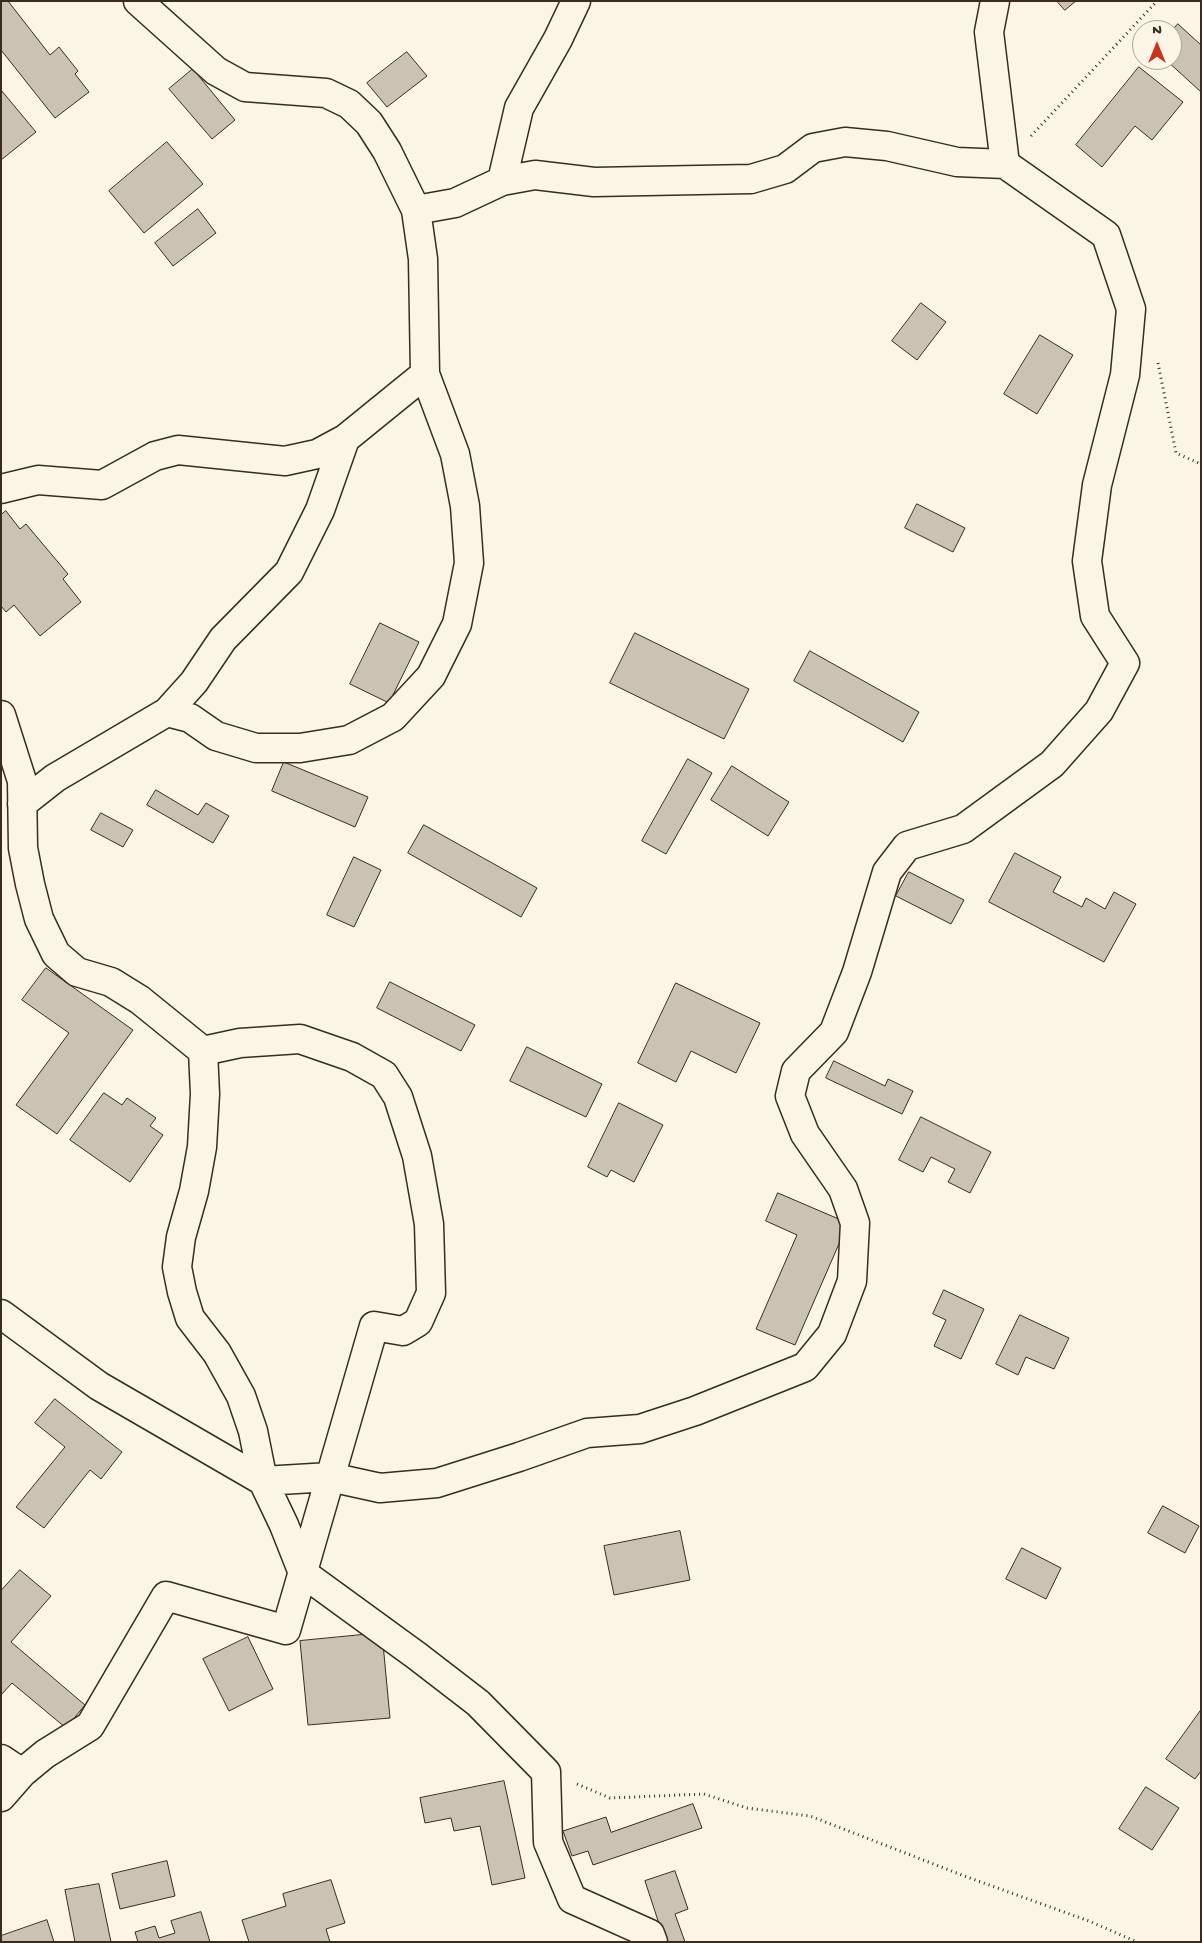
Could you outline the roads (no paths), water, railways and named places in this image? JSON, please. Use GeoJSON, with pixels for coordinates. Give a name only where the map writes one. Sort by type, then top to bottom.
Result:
{"type":"FeatureCollection","features":[{"type":"Feature","properties":{"kind":"street"},"geometry":{"type":"LineString","coordinates":[[138,1],[216,71],[245,87],[326,93],[349,104],[369,123],[378,137],[416,210],[423,259],[426,374],[455,454],[465,506],[469,563],[457,624],[431,676],[393,717],[349,740],[300,748],[256,748],[216,736],[190,718],[167,712]]}},
{"type":"Feature","properties":{"kind":"street"},"geometry":{"type":"LineString","coordinates":[[502,180],[519,108],[558,39],[576,1]]}},
{"type":"Feature","properties":{"kind":"street"},"geometry":{"type":"LineString","coordinates":[[995,1],[989,32],[1005,164]]}},
{"type":"Feature","properties":{"kind":"street"},"geometry":{"type":"LineString","coordinates":[[1,1314],[99,1386],[263,1481],[330,1477],[380,1488],[437,1483],[586,1433],[640,1429],[695,1411],[805,1367],[832,1334],[852,1281],[855,1224],[843,1189],[805,1134],[790,1096],[796,1071],[834,1032],[858,972],[887,872],[906,846],[963,829],[1052,764],[1099,711],[1125,663],[1095,616],[1087,561],[1097,485],[1125,376],[1131,309],[1106,235],[1005,164],[957,162],[887,146],[845,142],[813,148],[785,169],[751,180],[594,182],[535,175],[502,180],[455,203],[416,210]]}},
{"type":"Feature","properties":{"kind":"street"},"geometry":{"type":"LineString","coordinates":[[1,489],[38,480],[102,485],[154,456],[178,450],[285,461],[317,454],[345,440],[426,374]]}},
{"type":"Feature","properties":{"kind":"street"},"geometry":{"type":"LineString","coordinates":[[22,804],[55,778],[167,712],[194,682],[222,639],[289,572],[320,510],[345,440]]}},
{"type":"Feature","properties":{"kind":"street"},"geometry":{"type":"LineString","coordinates":[[1,715],[22,781],[23,848],[30,884],[39,919],[56,954],[77,972],[111,982],[140,1000],[203,1051],[205,1094],[202,1147],[194,1192],[181,1237],[177,1267],[190,1318],[217,1353],[241,1396],[253,1431],[263,1481],[284,1525],[303,1573],[478,1703],[546,1772],[548,1842],[572,1899],[650,1934],[654,1942]]}},
{"type":"Feature","properties":{"kind":"street"},"geometry":{"type":"LineString","coordinates":[[1,1797],[12,1766],[45,1754],[90,1726],[166,1596],[286,1630],[374,1326],[403,1331],[418,1322],[431,1293],[428,1224],[417,1156],[398,1096],[384,1075],[352,1057],[300,1039],[240,1043],[203,1051]]}}]}
